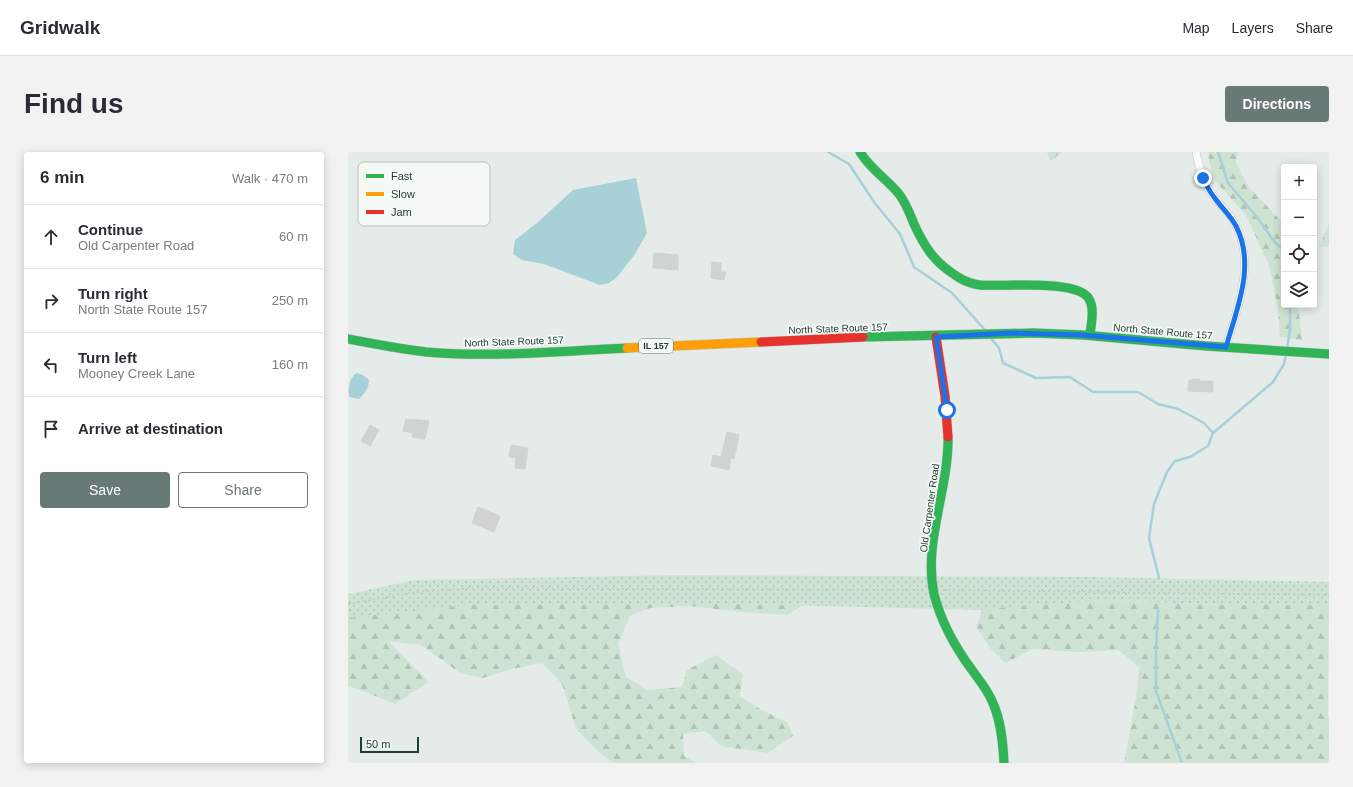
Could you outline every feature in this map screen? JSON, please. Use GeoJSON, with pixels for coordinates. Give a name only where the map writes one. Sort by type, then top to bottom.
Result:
{"type":"FeatureCollection","features":[{"type":"Feature","properties":{"kind":"main road"},"geometry":{"type":"LineString","coordinates":[[860,152],[871,169],[899,194],[908,207],[918,233],[930,254],[947,269],[966,282],[984,286],[1066,286],[1080,290],[1088,297],[1092,308],[1090,335]]}},
{"type":"Feature","properties":{"kind":"main road","name":"North State Route 157"},"geometry":{"type":"LineString","coordinates":[[348,339],[420,351],[491,354],[843,338],[936,337],[1011,333],[1090,335],[1329,354]]}},
{"type":"Feature","properties":{"kind":"main road","name":"Old Carpenter Road"},"geometry":{"type":"LineString","coordinates":[[936,337],[947,410],[948,432],[945,477],[934,533],[932,552],[934,590],[939,612],[949,635],[983,686],[994,706],[1001,730],[1004,763]]}},
{"type":"Feature","properties":{"kind":"street"},"geometry":{"type":"LineString","coordinates":[[1196,152],[1198,164],[1208,187],[1213,196],[1230,216],[1236,227],[1241,238],[1245,255],[1244,283],[1226,347]]}},
{"type":"Feature","properties":{"kind":"path"},"geometry":{"type":"LineString","coordinates":[[348,604],[416,592],[474,588],[929,590]]}},
{"type":"Feature","properties":{"kind":"path"},"geometry":{"type":"LineString","coordinates":[[940,590],[1329,594]]}},
{"type":"Feature","properties":{"kind":"green space"},"geometry":{"type":"Polygon","coordinates":[[[1047,152],[1063,152],[1050,161],[1047,152]]]}},
{"type":"Feature","properties":{"kind":"green space"},"geometry":{"type":"Polygon","coordinates":[[[1208,152],[1238,152],[1236,163],[1248,186],[1281,220],[1281,308],[1298,308],[1302,340],[1280,337],[1278,309],[1270,268],[1246,215],[1216,182],[1209,162],[1208,152]]]}},
{"type":"Feature","properties":{"kind":"green space"},"geometry":{"type":"Polygon","coordinates":[[[1329,223],[1329,246],[1319,247],[1329,223]]]}},
{"type":"Feature","properties":{"kind":"green space"},"geometry":{"type":"Polygon","coordinates":[[[676,575],[1095,577],[1329,582],[1329,605],[1221,605],[1110,600],[982,610],[745,604],[466,605],[348,618],[348,594],[415,580],[676,575]]]}},
{"type":"Feature","properties":{"kind":"green space"},"geometry":{"type":"Polygon","coordinates":[[[463,597],[803,605],[787,615],[689,606],[650,608],[630,616],[618,644],[626,677],[647,690],[682,687],[687,670],[716,655],[743,674],[740,697],[787,722],[793,736],[768,753],[721,746],[705,731],[683,734],[684,756],[697,763],[614,763],[603,756],[576,729],[562,684],[542,663],[512,669],[483,678],[460,673],[421,645],[388,641],[429,682],[395,704],[355,688],[348,687],[348,611],[463,597]]]}},
{"type":"Feature","properties":{"kind":"green space"},"geometry":{"type":"Polygon","coordinates":[[[1110,600],[1221,605],[1329,605],[1329,763],[1124,763],[1136,698],[1139,668],[1119,650],[1077,652],[1032,649],[1006,663],[990,648],[976,626],[983,607],[1110,600]]]}},
{"type":"Feature","properties":{"kind":"water"},"geometry":{"type":"Polygon","coordinates":[[[636,178],[647,233],[635,254],[617,277],[609,283],[600,285],[544,264],[522,260],[513,254],[515,240],[537,223],[573,190],[636,178]]]}},
{"type":"Feature","properties":{"kind":"water"},"geometry":{"type":"Polygon","coordinates":[[[356,373],[363,375],[369,380],[367,388],[359,399],[349,397],[350,384],[356,373]]]}},
{"type":"Feature","properties":{"kind":"building"},"geometry":{"type":"Polygon","coordinates":[[[654,253],[678,255],[678,270],[653,268],[654,253]]]}},
{"type":"Feature","properties":{"kind":"building"},"geometry":{"type":"Polygon","coordinates":[[[712,262],[721,263],[721,272],[726,272],[724,280],[711,278],[712,262]]]}},
{"type":"Feature","properties":{"kind":"building"},"geometry":{"type":"Polygon","coordinates":[[[1200,379],[1200,381],[1213,381],[1213,392],[1188,391],[1189,380],[1200,379]]]}},
{"type":"Feature","properties":{"kind":"building"},"geometry":{"type":"Polygon","coordinates":[[[406,419],[429,421],[425,439],[412,437],[413,433],[403,431],[406,419]]]}},
{"type":"Feature","properties":{"kind":"building"},"geometry":{"type":"Polygon","coordinates":[[[370,425],[379,430],[370,446],[361,441],[370,425]]]}},
{"type":"Feature","properties":{"kind":"building"},"geometry":{"type":"Polygon","coordinates":[[[727,432],[739,435],[734,459],[731,458],[729,470],[711,466],[713,455],[721,457],[727,432]]]}},
{"type":"Feature","properties":{"kind":"building"},"geometry":{"type":"Polygon","coordinates":[[[511,445],[528,448],[525,469],[515,468],[516,458],[509,457],[511,445]]]}},
{"type":"Feature","properties":{"kind":"building"},"geometry":{"type":"Polygon","coordinates":[[[478,507],[500,516],[494,532],[472,523],[478,507]]]}},
{"type":"Feature","properties":{"kind":"waterway"},"geometry":{"type":"LineString","coordinates":[[828,152],[849,164],[874,202],[900,234],[914,267],[952,293],[986,331]]}},
{"type":"Feature","properties":{"kind":"waterway"},"geometry":{"type":"LineString","coordinates":[[1218,152],[1228,183],[1281,248]]}},
{"type":"Feature","properties":{"kind":"waterway"},"geometry":{"type":"LineString","coordinates":[[1287,348],[1290,330],[1290,308]]}},
{"type":"Feature","properties":{"kind":"waterway"},"geometry":{"type":"LineString","coordinates":[[990,337],[999,348],[1003,363],[1036,378],[1070,377],[1093,392],[1138,392],[1158,404],[1178,409],[1204,423],[1213,433],[1208,446],[1190,457],[1175,461],[1167,472],[1154,504],[1149,538],[1159,578]]}},
{"type":"Feature","properties":{"kind":"waterway"},"geometry":{"type":"LineString","coordinates":[[1213,433],[1273,382],[1284,364],[1286,355]]}},
{"type":"Feature","properties":{"kind":"waterway"},"geometry":{"type":"LineString","coordinates":[[1158,610],[1156,691],[1182,763]]}},
{"type":"Feature","properties":{"kind":"traffic: fast"},"geometry":{"type":"LineString","coordinates":[[860,152],[869,164],[899,194],[927,248],[950,272],[977,285],[1056,286],[1082,293],[1089,299],[1092,307],[1090,335]]}},
{"type":"Feature","properties":{"kind":"traffic: fast"},"geometry":{"type":"LineString","coordinates":[[863,337],[1034,333],[1083,335],[1206,346],[1329,354]]}},
{"type":"Feature","properties":{"kind":"traffic: fast"},"geometry":{"type":"LineString","coordinates":[[348,339],[377,345],[451,354],[502,354],[627,348]]}},
{"type":"Feature","properties":{"kind":"traffic: fast"},"geometry":{"type":"LineString","coordinates":[[948,437],[945,476],[934,535],[932,555],[931,574],[934,594],[940,614],[949,634],[990,697],[995,708],[1001,731],[1004,763]]}},
{"type":"Feature","properties":{"kind":"traffic: slow"},"geometry":{"type":"LineString","coordinates":[[627,348],[761,342]]}},
{"type":"Feature","properties":{"kind":"traffic: jam"},"geometry":{"type":"LineString","coordinates":[[761,342],[863,337]]}},
{"type":"Feature","properties":{"kind":"traffic: jam"},"geometry":{"type":"LineString","coordinates":[[936,337],[945,396],[948,437]]}},
{"type":"Feature","properties":{"kind":"route"},"geometry":{"type":"LineString","coordinates":[[947,410],[936,337],[1011,333],[1082,335],[1226,347],[1240,302],[1244,283],[1245,255],[1241,238],[1236,227],[1230,216],[1213,196],[1203,178]]}}]}
